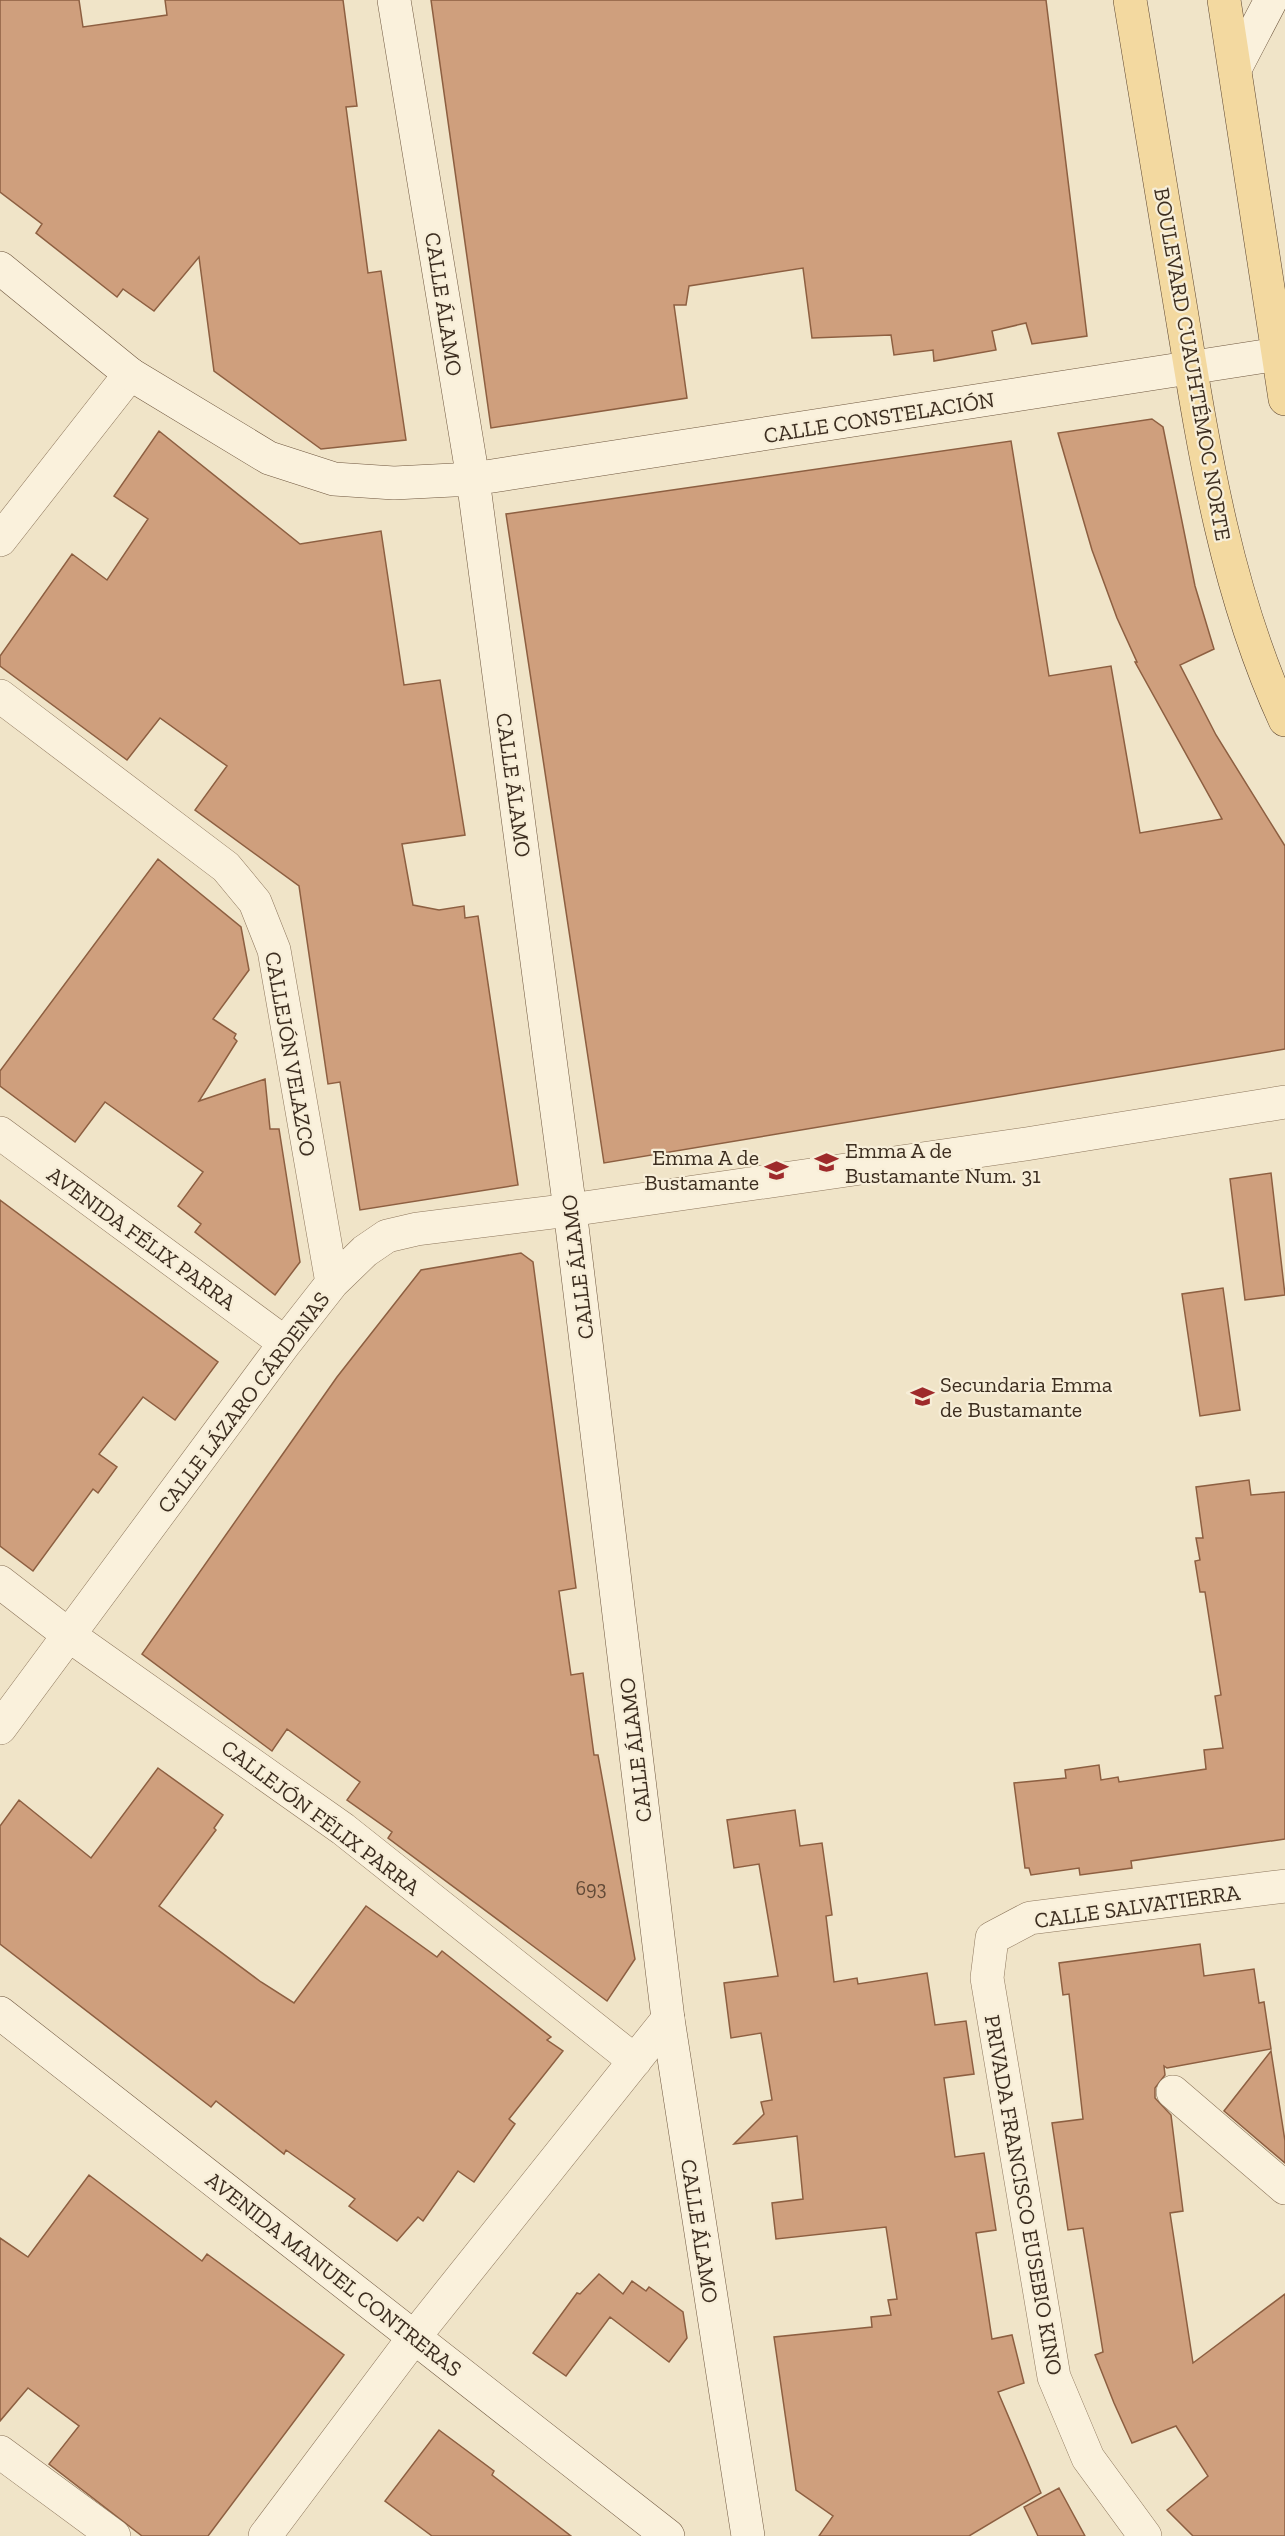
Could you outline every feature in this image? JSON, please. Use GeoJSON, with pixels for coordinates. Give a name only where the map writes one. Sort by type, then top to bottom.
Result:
{"type":"FeatureCollection","features":[{"type":"Feature","properties":{"kind":"main road","name":"BOULEVARD CUAUHTÉMOC NORTE"},"geometry":{"type":"LineString","coordinates":[[1130,0],[1191,370],[1219,519],[1239,601],[1268,683],[1285,720]]}},
{"type":"Feature","properties":{"kind":"main road"},"geometry":{"type":"LineString","coordinates":[[1224,0],[1282,354],[1285,399]]}},
{"type":"Feature","properties":{"kind":"street","name":"CALLE ÁLAMO"},"geometry":{"type":"LineString","coordinates":[[394,0],[472,479],[570,1210],[668,2019],[748,2536]]}},
{"type":"Feature","properties":{"kind":"street"},"geometry":{"type":"LineString","coordinates":[[1236,67],[1270,0]]}},
{"type":"Feature","properties":{"kind":"street","name":"CALLE CONSTELACIÓN"},"geometry":{"type":"LineString","coordinates":[[0,268],[130,374],[269,458],[334,479],[394,483],[472,479],[1191,370],[1282,354]]}},
{"type":"Feature","properties":{"kind":"street"},"geometry":{"type":"LineString","coordinates":[[0,540],[130,374]]}},
{"type":"Feature","properties":{"kind":"street","name":"CALLEJÓN VELAZCO"},"geometry":{"type":"LineString","coordinates":[[0,696],[226,867],[255,902],[274,950],[332,1283]]}},
{"type":"Feature","properties":{"kind":"street","name":"CALLE LÁZARO CÁRDENAS"},"geometry":{"type":"LineString","coordinates":[[0,1728],[332,1283],[365,1251],[387,1236],[417,1228],[570,1210],[1026,1144],[1285,1102]]}},
{"type":"Feature","properties":{"kind":"street","name":"AVENIDA FÉLIX PARRA"},"geometry":{"type":"LineString","coordinates":[[0,1133],[285,1343]]}},
{"type":"Feature","properties":{"kind":"street","name":"CALLEJÓN FÉLIX PARRA"},"geometry":{"type":"LineString","coordinates":[[0,1582],[70,1636],[343,1829],[635,2061]]}},
{"type":"Feature","properties":{"kind":"street","name":"CALLE SALVATIERRA"},"geometry":{"type":"LineString","coordinates":[[992,1938],[1030,1918],[1285,1886]]}},
{"type":"Feature","properties":{"kind":"street","name":"PRIVADA FRANCISCO EUSEBIO KINO"},"geometry":{"type":"LineString","coordinates":[[992,1938],[987,1978],[1054,2378],[1088,2458],[1145,2536]]}},
{"type":"Feature","properties":{"kind":"street","name":"AVENIDA MANUEL CONTRERAS"},"geometry":{"type":"LineString","coordinates":[[0,2013],[668,2536]]}},
{"type":"Feature","properties":{"kind":"street"},"geometry":{"type":"LineString","coordinates":[[265,2536],[415,2336],[668,2019]]}},
{"type":"Feature","properties":{"kind":"street"},"geometry":{"type":"LineString","coordinates":[[1173,2092],[1285,2188]]}},
{"type":"Feature","properties":{"kind":"street"},"geometry":{"type":"LineString","coordinates":[[0,2452],[114,2536]]}},
{"type":"Feature","properties":{"kind":"building"},"geometry":{"type":"Polygon","coordinates":[[[0,0],[79,0],[83,27],[167,15],[165,0],[343,0],[357,106],[346,107],[368,273],[381,271],[406,440],[321,449],[214,371],[199,257],[154,311],[123,289],[117,297],[36,233],[42,224],[0,192],[0,0]]]}},
{"type":"Feature","properties":{"kind":"building"},"geometry":{"type":"Polygon","coordinates":[[[431,0],[1046,0],[1087,336],[1032,344],[1026,323],[992,331],[996,350],[934,361],[933,350],[894,355],[891,335],[812,338],[803,268],[689,286],[686,305],[674,305],[687,398],[491,428],[431,0]]]}},
{"type":"Feature","properties":{"kind":"building"},"geometry":{"type":"Polygon","coordinates":[[[1152,419],[1163,427],[1195,586],[1214,649],[1180,665],[1216,735],[1285,846],[1285,1049],[604,1163],[506,514],[1011,441],[1049,676],[1111,666],[1140,833],[1222,819],[1135,662],[1137,662],[1117,618],[1092,550],[1058,433],[1152,419]]]}},
{"type":"Feature","properties":{"kind":"building"},"geometry":{"type":"Polygon","coordinates":[[[159,431],[300,544],[381,531],[404,685],[440,680],[465,835],[402,844],[413,905],[439,910],[464,906],[465,918],[478,916],[518,1185],[360,1210],[340,1082],[328,1084],[299,886],[195,810],[227,766],[160,718],[127,760],[0,666],[0,656],[72,554],[107,580],[148,519],[114,496],[159,431]]]}},
{"type":"Feature","properties":{"kind":"building"},"geometry":{"type":"Polygon","coordinates":[[[158,859],[241,927],[249,970],[213,1019],[236,1034],[234,1038],[237,1041],[199,1101],[265,1079],[270,1129],[279,1129],[300,1262],[275,1295],[195,1232],[201,1224],[178,1206],[203,1172],[105,1102],[75,1142],[0,1086],[0,1071],[158,859]]]}},
{"type":"Feature","properties":{"kind":"building"},"geometry":{"type":"Polygon","coordinates":[[[1271,1173],[1285,1295],[1245,1300],[1230,1179],[1271,1173]]]}},
{"type":"Feature","properties":{"kind":"building"},"geometry":{"type":"Polygon","coordinates":[[[0,1200],[218,1362],[175,1420],[143,1397],[99,1454],[117,1467],[98,1493],[93,1489],[33,1571],[0,1546],[0,1200]]]}},
{"type":"Feature","properties":{"kind":"building"},"geometry":{"type":"Polygon","coordinates":[[[521,1253],[533,1262],[576,1588],[559,1591],[571,1675],[583,1673],[594,1755],[598,1755],[635,1959],[607,2001],[388,1838],[392,1832],[347,1800],[360,1782],[287,1729],[272,1751],[142,1654],[337,1377],[421,1270],[521,1253]]]}},
{"type":"Feature","properties":{"kind":"building"},"geometry":{"type":"Polygon","coordinates":[[[1223,1288],[1240,1410],[1200,1416],[1182,1294],[1223,1288]]]}},
{"type":"Feature","properties":{"kind":"building"},"geometry":{"type":"Polygon","coordinates":[[[1249,1480],[1251,1495],[1285,1492],[1285,1839],[1131,1861],[1132,1868],[1080,1875],[1079,1868],[1031,1875],[1029,1868],[1025,1868],[1014,1783],[1066,1778],[1065,1770],[1099,1765],[1101,1780],[1118,1777],[1119,1782],[1206,1769],[1204,1750],[1223,1748],[1215,1696],[1221,1695],[1205,1592],[1200,1592],[1195,1561],[1200,1560],[1196,1538],[1203,1538],[1196,1487],[1249,1480]]]}},
{"type":"Feature","properties":{"kind":"building"},"geometry":{"type":"Polygon","coordinates":[[[158,1768],[223,1815],[214,1828],[216,1830],[159,1906],[261,1982],[294,2003],[366,1906],[437,1957],[442,1951],[551,2037],[547,2040],[563,2051],[509,2119],[515,2124],[474,2182],[458,2171],[423,2221],[418,2217],[397,2241],[349,2206],[355,2199],[286,2150],[284,2154],[216,2101],[211,2107],[0,1944],[0,1826],[19,1800],[91,1858],[158,1768]]]}},
{"type":"Feature","properties":{"kind":"building"},"geometry":{"type":"Polygon","coordinates":[[[795,1810],[800,1846],[822,1843],[832,1915],[826,1916],[834,1982],[857,1978],[858,1984],[927,1973],[935,2025],[966,2021],[974,2074],[944,2078],[955,2157],[984,2153],[996,2230],[976,2233],[992,2339],[1012,2335],[1024,2383],[998,2392],[1041,2493],[969,2536],[819,2536],[833,2516],[796,2490],[774,2337],[872,2327],[871,2317],[891,2315],[888,2300],[897,2299],[886,2227],[776,2239],[772,2203],[803,2199],[797,2136],[734,2144],[764,2114],[761,2102],[772,2100],[761,2033],[731,2038],[724,1983],[778,1976],[759,1864],[734,1868],[727,1820],[795,1810]]]}},
{"type":"Feature","properties":{"kind":"building"},"geometry":{"type":"Polygon","coordinates":[[[1200,1944],[1204,1976],[1254,1969],[1259,2003],[1264,2002],[1271,2049],[1167,2068],[1164,2066],[1165,2075],[1155,2088],[1155,2098],[1171,2115],[1183,2211],[1170,2213],[1193,2363],[1285,2294],[1285,2536],[1193,2536],[1167,2510],[1208,2476],[1176,2426],[1132,2443],[1114,2403],[1095,2355],[1103,2352],[1083,2228],[1068,2230],[1052,2123],[1083,2119],[1069,1994],[1063,1995],[1059,1963],[1200,1944]]]}},
{"type":"Feature","properties":{"kind":"building"},"geometry":{"type":"Polygon","coordinates":[[[1271,2051],[1285,2141],[1285,2163],[1224,2111],[1271,2051]]]}},
{"type":"Feature","properties":{"kind":"building"},"geometry":{"type":"Polygon","coordinates":[[[89,2175],[202,2261],[207,2254],[344,2355],[208,2536],[142,2536],[49,2464],[79,2426],[28,2388],[0,2421],[0,2238],[28,2257],[89,2175]]]}},
{"type":"Feature","properties":{"kind":"building"},"geometry":{"type":"Polygon","coordinates":[[[599,2274],[623,2294],[632,2281],[646,2291],[649,2287],[683,2312],[687,2338],[669,2362],[610,2317],[566,2376],[533,2353],[577,2293],[580,2294],[599,2274]]]}},
{"type":"Feature","properties":{"kind":"building"},"geometry":{"type":"Polygon","coordinates":[[[439,2430],[494,2471],[492,2475],[571,2536],[432,2536],[385,2501],[439,2430]]]}},
{"type":"Feature","properties":{"kind":"building"},"geometry":{"type":"Polygon","coordinates":[[[1059,2488],[1085,2536],[1038,2536],[1024,2507],[1059,2488]]]}},
{"type":"Feature","properties":{"kind":"place","name":"Emma A de Bustamante Num. 31"},"geometry":{"type":"Point","coordinates":[827,1163]}},
{"type":"Feature","properties":{"kind":"place","name":"Emma A de Bustamante"},"geometry":{"type":"Point","coordinates":[777,1170]}},
{"type":"Feature","properties":{"kind":"place","name":"Secundaria Emma de Bustamante"},"geometry":{"type":"Point","coordinates":[922,1397]}}]}
